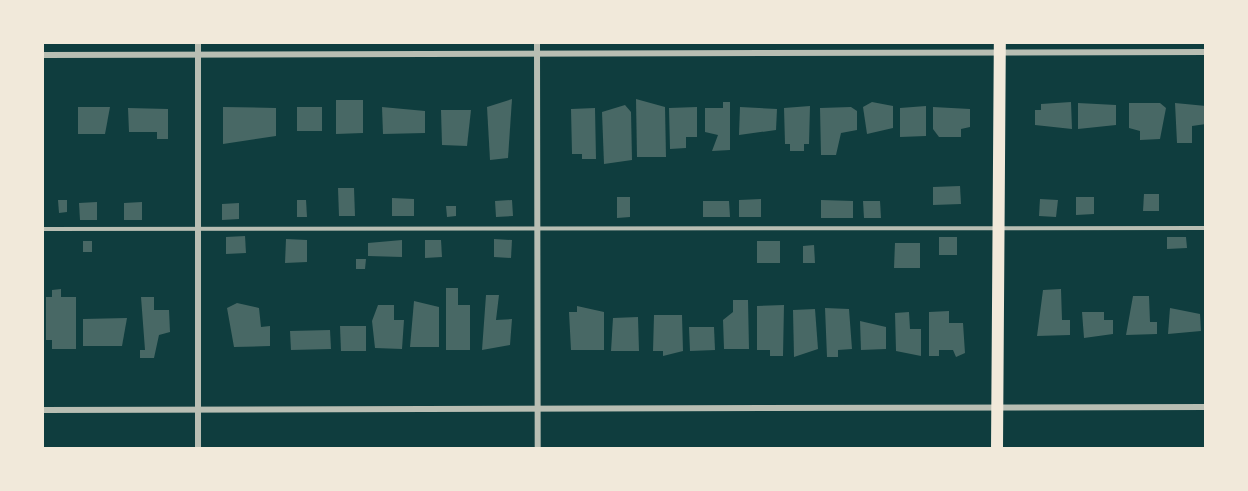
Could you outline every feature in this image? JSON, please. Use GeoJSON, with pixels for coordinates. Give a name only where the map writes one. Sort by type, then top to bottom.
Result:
{"type":"FeatureCollection","features":[{"type":"Feature","properties":{"kind":"main road"},"geometry":{"type":"LineString","coordinates":[[997,449],[1000,47]]}},
{"type":"Feature","properties":{"kind":"street"},"geometry":{"type":"LineString","coordinates":[[198,42],[198,449]]}},
{"type":"Feature","properties":{"kind":"street"},"geometry":{"type":"LineString","coordinates":[[537,42],[538,449]]}},
{"type":"Feature","properties":{"kind":"street"},"geometry":{"type":"LineString","coordinates":[[42,55],[537,54],[1000,47],[1206,52]]}},
{"type":"Feature","properties":{"kind":"street"},"geometry":{"type":"LineString","coordinates":[[42,411],[1206,407]]}},
{"type":"Feature","properties":{"kind":"lane"},"geometry":{"type":"LineString","coordinates":[[42,228],[1206,228]]}},
{"type":"Feature","properties":{"kind":"building"},"geometry":{"type":"Polygon","coordinates":[[[512,99],[508,158],[490,160],[487,107],[512,99]]]}},
{"type":"Feature","properties":{"kind":"building"},"geometry":{"type":"Polygon","coordinates":[[[636,99],[665,107],[666,157],[637,157],[636,99]]]}},
{"type":"Feature","properties":{"kind":"building"},"geometry":{"type":"Polygon","coordinates":[[[336,100],[363,100],[363,133],[336,134],[336,100]]]}},
{"type":"Feature","properties":{"kind":"building"},"geometry":{"type":"Polygon","coordinates":[[[723,102],[730,102],[730,150],[712,151],[718,135],[705,132],[705,108],[723,108],[723,102]]]}},
{"type":"Feature","properties":{"kind":"building"},"geometry":{"type":"Polygon","coordinates":[[[872,102],[893,106],[893,128],[867,134],[863,107],[872,102]]]}},
{"type":"Feature","properties":{"kind":"building"},"geometry":{"type":"Polygon","coordinates":[[[1071,102],[1072,129],[1035,125],[1035,110],[1041,110],[1041,104],[1071,102]]]}},
{"type":"Feature","properties":{"kind":"building"},"geometry":{"type":"Polygon","coordinates":[[[1078,103],[1116,105],[1116,125],[1078,129],[1078,103]]]}},
{"type":"Feature","properties":{"kind":"building"},"geometry":{"type":"Polygon","coordinates":[[[1129,103],[1160,103],[1166,108],[1160,139],[1140,140],[1140,131],[1129,128],[1129,103]]]}},
{"type":"Feature","properties":{"kind":"building"},"geometry":{"type":"Polygon","coordinates":[[[1175,103],[1206,106],[1206,124],[1192,126],[1192,143],[1177,143],[1175,103]]]}},
{"type":"Feature","properties":{"kind":"building"},"geometry":{"type":"Polygon","coordinates":[[[625,105],[631,112],[632,160],[604,164],[602,112],[625,105]]]}},
{"type":"Feature","properties":{"kind":"building"},"geometry":{"type":"Polygon","coordinates":[[[810,106],[809,144],[804,144],[804,151],[790,151],[790,144],[785,144],[784,108],[810,106]]]}},
{"type":"Feature","properties":{"kind":"building"},"geometry":{"type":"Polygon","coordinates":[[[926,106],[926,136],[900,137],[900,108],[926,106]]]}},
{"type":"Feature","properties":{"kind":"building"},"geometry":{"type":"Polygon","coordinates":[[[78,107],[110,107],[105,134],[78,134],[78,107]]]}},
{"type":"Feature","properties":{"kind":"building"},"geometry":{"type":"Polygon","coordinates":[[[223,107],[276,108],[276,136],[223,144],[223,107]]]}},
{"type":"Feature","properties":{"kind":"building"},"geometry":{"type":"Polygon","coordinates":[[[297,107],[322,107],[322,131],[297,131],[297,107]]]}},
{"type":"Feature","properties":{"kind":"building"},"geometry":{"type":"Polygon","coordinates":[[[382,107],[425,111],[425,133],[383,134],[382,107]]]}},
{"type":"Feature","properties":{"kind":"building"},"geometry":{"type":"Polygon","coordinates":[[[697,107],[697,137],[686,137],[686,148],[670,149],[669,108],[697,107]]]}},
{"type":"Feature","properties":{"kind":"building"},"geometry":{"type":"Polygon","coordinates":[[[740,107],[777,109],[776,130],[739,135],[740,107]]]}},
{"type":"Feature","properties":{"kind":"building"},"geometry":{"type":"Polygon","coordinates":[[[851,107],[857,111],[857,130],[841,133],[836,155],[821,155],[820,108],[851,107]]]}},
{"type":"Feature","properties":{"kind":"building"},"geometry":{"type":"Polygon","coordinates":[[[933,107],[970,109],[970,127],[961,129],[961,137],[939,137],[933,129],[933,107]]]}},
{"type":"Feature","properties":{"kind":"building"},"geometry":{"type":"Polygon","coordinates":[[[128,108],[168,109],[168,139],[157,139],[157,132],[129,132],[128,108]]]}},
{"type":"Feature","properties":{"kind":"building"},"geometry":{"type":"Polygon","coordinates":[[[595,108],[596,159],[582,159],[582,154],[572,154],[571,109],[595,108]]]}},
{"type":"Feature","properties":{"kind":"building"},"geometry":{"type":"Polygon","coordinates":[[[441,110],[471,110],[467,146],[442,145],[441,110]]]}},
{"type":"Feature","properties":{"kind":"building"},"geometry":{"type":"Polygon","coordinates":[[[960,186],[961,204],[933,205],[933,187],[960,186]]]}},
{"type":"Feature","properties":{"kind":"building"},"geometry":{"type":"Polygon","coordinates":[[[338,188],[354,188],[355,216],[339,216],[338,188]]]}},
{"type":"Feature","properties":{"kind":"building"},"geometry":{"type":"Polygon","coordinates":[[[1144,194],[1159,194],[1159,211],[1143,211],[1144,194]]]}},
{"type":"Feature","properties":{"kind":"building"},"geometry":{"type":"Polygon","coordinates":[[[617,197],[630,197],[630,217],[617,218],[617,197]]]}},
{"type":"Feature","properties":{"kind":"building"},"geometry":{"type":"Polygon","coordinates":[[[1076,197],[1094,197],[1094,214],[1076,215],[1076,197]]]}},
{"type":"Feature","properties":{"kind":"building"},"geometry":{"type":"Polygon","coordinates":[[[392,198],[414,199],[414,216],[392,216],[392,198]]]}},
{"type":"Feature","properties":{"kind":"building"},"geometry":{"type":"Polygon","coordinates":[[[761,199],[761,217],[739,217],[739,200],[761,199]]]}},
{"type":"Feature","properties":{"kind":"building"},"geometry":{"type":"Polygon","coordinates":[[[1040,199],[1058,200],[1056,217],[1039,216],[1040,199]]]}},
{"type":"Feature","properties":{"kind":"building"},"geometry":{"type":"Polygon","coordinates":[[[58,200],[67,200],[67,212],[59,213],[58,200]]]}},
{"type":"Feature","properties":{"kind":"building"},"geometry":{"type":"Polygon","coordinates":[[[297,200],[306,200],[307,217],[297,217],[297,200]]]}},
{"type":"Feature","properties":{"kind":"building"},"geometry":{"type":"Polygon","coordinates":[[[512,200],[513,216],[496,217],[495,201],[512,200]]]}},
{"type":"Feature","properties":{"kind":"building"},"geometry":{"type":"Polygon","coordinates":[[[821,200],[853,201],[853,218],[821,218],[821,200]]]}},
{"type":"Feature","properties":{"kind":"building"},"geometry":{"type":"Polygon","coordinates":[[[703,201],[729,201],[730,217],[703,217],[703,201]]]}},
{"type":"Feature","properties":{"kind":"building"},"geometry":{"type":"Polygon","coordinates":[[[863,201],[880,201],[881,218],[864,218],[863,201]]]}},
{"type":"Feature","properties":{"kind":"building"},"geometry":{"type":"Polygon","coordinates":[[[97,202],[97,220],[80,220],[79,203],[97,202]]]}},
{"type":"Feature","properties":{"kind":"building"},"geometry":{"type":"Polygon","coordinates":[[[142,202],[142,220],[124,220],[124,203],[142,202]]]}},
{"type":"Feature","properties":{"kind":"building"},"geometry":{"type":"Polygon","coordinates":[[[239,203],[239,219],[222,220],[222,204],[239,203]]]}},
{"type":"Feature","properties":{"kind":"building"},"geometry":{"type":"Polygon","coordinates":[[[446,206],[456,206],[456,216],[447,217],[446,206]]]}},
{"type":"Feature","properties":{"kind":"building"},"geometry":{"type":"Polygon","coordinates":[[[245,236],[246,253],[226,254],[226,237],[245,236]]]}},
{"type":"Feature","properties":{"kind":"building"},"geometry":{"type":"Polygon","coordinates":[[[939,237],[957,237],[957,255],[939,255],[939,237]]]}},
{"type":"Feature","properties":{"kind":"building"},"geometry":{"type":"Polygon","coordinates":[[[1167,237],[1186,237],[1187,248],[1167,249],[1167,237]]]}},
{"type":"Feature","properties":{"kind":"building"},"geometry":{"type":"Polygon","coordinates":[[[286,239],[307,240],[307,262],[285,263],[286,239]]]}},
{"type":"Feature","properties":{"kind":"building"},"geometry":{"type":"Polygon","coordinates":[[[494,239],[512,240],[511,258],[494,257],[494,239]]]}},
{"type":"Feature","properties":{"kind":"building"},"geometry":{"type":"Polygon","coordinates":[[[402,240],[402,257],[368,256],[368,243],[402,240]]]}},
{"type":"Feature","properties":{"kind":"building"},"geometry":{"type":"Polygon","coordinates":[[[425,240],[441,240],[442,257],[425,258],[425,240]]]}},
{"type":"Feature","properties":{"kind":"building"},"geometry":{"type":"Polygon","coordinates":[[[83,241],[92,241],[92,252],[83,252],[83,241]]]}},
{"type":"Feature","properties":{"kind":"building"},"geometry":{"type":"Polygon","coordinates":[[[757,241],[780,241],[780,263],[757,263],[757,241]]]}},
{"type":"Feature","properties":{"kind":"building"},"geometry":{"type":"Polygon","coordinates":[[[895,243],[920,243],[920,268],[894,268],[895,243]]]}},
{"type":"Feature","properties":{"kind":"building"},"geometry":{"type":"Polygon","coordinates":[[[814,245],[815,263],[803,263],[803,246],[814,245]]]}},
{"type":"Feature","properties":{"kind":"building"},"geometry":{"type":"Polygon","coordinates":[[[356,259],[366,259],[365,269],[356,269],[356,259]]]}},
{"type":"Feature","properties":{"kind":"building"},"geometry":{"type":"Polygon","coordinates":[[[446,288],[458,288],[458,305],[470,305],[470,350],[446,350],[446,288]]]}},
{"type":"Feature","properties":{"kind":"building"},"geometry":{"type":"Polygon","coordinates":[[[61,289],[61,297],[76,297],[76,349],[52,349],[52,340],[46,340],[46,297],[52,297],[52,290],[61,289]]]}},
{"type":"Feature","properties":{"kind":"building"},"geometry":{"type":"Polygon","coordinates":[[[1061,289],[1062,320],[1070,320],[1070,335],[1037,336],[1043,290],[1061,289]]]}},
{"type":"Feature","properties":{"kind":"building"},"geometry":{"type":"Polygon","coordinates":[[[486,295],[499,295],[496,320],[512,319],[510,345],[482,350],[486,295]]]}},
{"type":"Feature","properties":{"kind":"building"},"geometry":{"type":"Polygon","coordinates":[[[1133,296],[1149,296],[1150,322],[1157,322],[1157,334],[1126,335],[1133,296]]]}},
{"type":"Feature","properties":{"kind":"building"},"geometry":{"type":"Polygon","coordinates":[[[141,297],[154,297],[154,310],[169,310],[170,332],[159,335],[154,358],[140,358],[140,350],[145,350],[141,297]]]}},
{"type":"Feature","properties":{"kind":"building"},"geometry":{"type":"Polygon","coordinates":[[[733,300],[748,300],[749,349],[724,349],[723,320],[733,312],[733,300]]]}},
{"type":"Feature","properties":{"kind":"building"},"geometry":{"type":"Polygon","coordinates":[[[414,301],[439,307],[439,347],[410,347],[414,301]]]}},
{"type":"Feature","properties":{"kind":"building"},"geometry":{"type":"Polygon","coordinates":[[[237,303],[259,308],[261,327],[270,326],[270,346],[234,347],[227,308],[237,303]]]}},
{"type":"Feature","properties":{"kind":"building"},"geometry":{"type":"Polygon","coordinates":[[[378,305],[394,305],[394,320],[404,320],[402,349],[375,348],[372,321],[378,305]]]}},
{"type":"Feature","properties":{"kind":"building"},"geometry":{"type":"Polygon","coordinates":[[[784,305],[783,356],[770,356],[770,350],[757,350],[757,306],[784,305]]]}},
{"type":"Feature","properties":{"kind":"building"},"geometry":{"type":"Polygon","coordinates":[[[577,306],[604,312],[604,350],[571,350],[569,312],[577,312],[577,306]]]}},
{"type":"Feature","properties":{"kind":"building"},"geometry":{"type":"Polygon","coordinates":[[[825,308],[849,309],[852,349],[838,350],[838,357],[827,357],[825,308]]]}},
{"type":"Feature","properties":{"kind":"building"},"geometry":{"type":"Polygon","coordinates":[[[1170,308],[1200,314],[1201,331],[1168,334],[1170,308]]]}},
{"type":"Feature","properties":{"kind":"building"},"geometry":{"type":"Polygon","coordinates":[[[815,309],[818,349],[794,357],[793,310],[815,309]]]}},
{"type":"Feature","properties":{"kind":"building"},"geometry":{"type":"Polygon","coordinates":[[[949,311],[949,323],[963,323],[965,353],[956,357],[953,350],[939,350],[939,356],[929,356],[929,312],[949,311]]]}},
{"type":"Feature","properties":{"kind":"building"},"geometry":{"type":"Polygon","coordinates":[[[909,312],[910,329],[921,329],[921,356],[896,351],[895,313],[909,312]]]}},
{"type":"Feature","properties":{"kind":"building"},"geometry":{"type":"Polygon","coordinates":[[[1082,312],[1104,312],[1104,320],[1113,320],[1113,334],[1084,338],[1082,312]]]}},
{"type":"Feature","properties":{"kind":"building"},"geometry":{"type":"Polygon","coordinates":[[[654,315],[682,315],[683,351],[663,356],[663,351],[653,351],[654,315]]]}},
{"type":"Feature","properties":{"kind":"building"},"geometry":{"type":"Polygon","coordinates":[[[638,317],[639,351],[611,351],[613,318],[638,317]]]}},
{"type":"Feature","properties":{"kind":"building"},"geometry":{"type":"Polygon","coordinates":[[[127,318],[122,346],[83,346],[83,319],[127,318]]]}},
{"type":"Feature","properties":{"kind":"building"},"geometry":{"type":"Polygon","coordinates":[[[860,321],[886,327],[886,349],[861,350],[860,321]]]}},
{"type":"Feature","properties":{"kind":"building"},"geometry":{"type":"Polygon","coordinates":[[[340,326],[366,326],[366,351],[341,351],[340,326]]]}},
{"type":"Feature","properties":{"kind":"building"},"geometry":{"type":"Polygon","coordinates":[[[689,327],[714,327],[715,350],[690,351],[689,327]]]}},
{"type":"Feature","properties":{"kind":"building"},"geometry":{"type":"Polygon","coordinates":[[[330,330],[331,349],[291,350],[290,331],[330,330]]]}}]}
